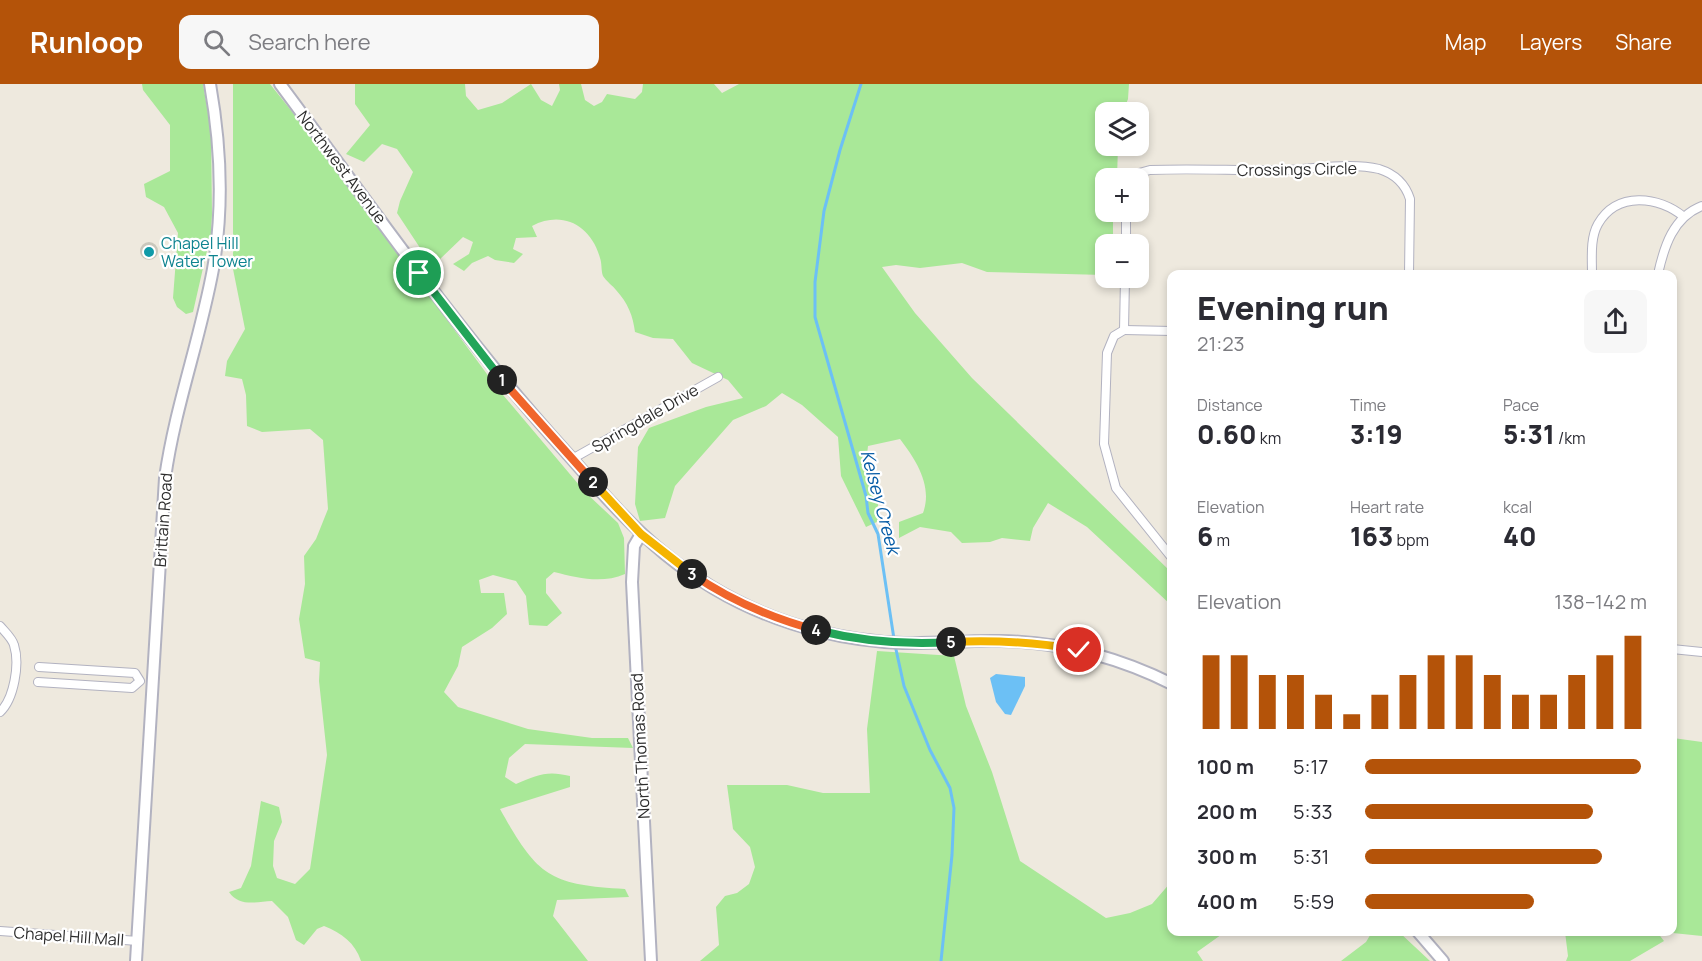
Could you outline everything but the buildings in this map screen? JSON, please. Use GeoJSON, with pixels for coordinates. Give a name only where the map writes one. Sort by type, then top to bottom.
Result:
{"type":"FeatureCollection","features":[{"type":"Feature","properties":{"kind":"street","name":"Brittain Road"},"geometry":{"type":"LineString","coordinates":[[136,961],[167,465],[173,429],[209,289],[218,240],[221,183],[219,141],[210,84]]}},
{"type":"Feature","properties":{"kind":"street","name":"Northwest Avenue"},"geometry":{"type":"LineString","coordinates":[[280,84],[488,363],[641,534],[694,576],[763,613],[819,631],[897,643],[1003,641],[1051,645],[1121,662],[1167,682]]}},
{"type":"Feature","properties":{"kind":"street","name":"Crossings Circle"},"geometry":{"type":"LineString","coordinates":[[1149,170],[1287,170],[1357,167],[1379,169],[1398,178],[1410,199],[1409,270]]}},
{"type":"Feature","properties":{"kind":"street"},"geometry":{"type":"LineString","coordinates":[[1592,270],[1593,238],[1598,224],[1617,205],[1632,199],[1658,202],[1670,206],[1684,217]]}},
{"type":"Feature","properties":{"kind":"street"},"geometry":{"type":"LineString","coordinates":[[1659,270],[1668,238],[1684,217],[1702,206]]}},
{"type":"Feature","properties":{"kind":"street"},"geometry":{"type":"LineString","coordinates":[[1124,330],[1125,288]]}},
{"type":"Feature","properties":{"kind":"street"},"geometry":{"type":"LineString","coordinates":[[1167,331],[1124,330],[1114,336],[1107,353],[1104,444],[1116,488],[1167,552]]}},
{"type":"Feature","properties":{"kind":"street","name":"Springdale Drive"},"geometry":{"type":"LineString","coordinates":[[572,459],[718,377]]}},
{"type":"Feature","properties":{"kind":"street","name":"North Thomas Road"},"geometry":{"type":"LineString","coordinates":[[641,534],[634,546],[632,582],[651,961]]}},
{"type":"Feature","properties":{"kind":"street"},"geometry":{"type":"LineString","coordinates":[[0,626],[14,645],[15,658],[13,694],[0,712]]}},
{"type":"Feature","properties":{"kind":"street"},"geometry":{"type":"LineString","coordinates":[[1677,650],[1702,652]]}},
{"type":"Feature","properties":{"kind":"street"},"geometry":{"type":"LineString","coordinates":[[39,667],[135,673],[140,681]]}},
{"type":"Feature","properties":{"kind":"street"},"geometry":{"type":"LineString","coordinates":[[38,682],[132,688],[140,681],[152,682]]}},
{"type":"Feature","properties":{"kind":"street","name":"Chapel Hill Mall"},"geometry":{"type":"LineString","coordinates":[[0,931],[138,941]]}},
{"type":"Feature","properties":{"kind":"street"},"geometry":{"type":"LineString","coordinates":[[1421,936],[1443,961]]}},
{"type":"Feature","properties":{"kind":"green space"},"geometry":{"type":"Polygon","coordinates":[[[142,84],[203,84],[211,130],[211,233],[193,312],[186,314],[177,307],[173,298],[178,233],[164,207],[146,197],[144,184],[170,171],[170,125],[143,90],[142,84]]]}},
{"type":"Feature","properties":{"kind":"green space"},"geometry":{"type":"Polygon","coordinates":[[[233,84],[270,84],[313,138],[498,389],[585,492],[618,523],[624,538],[625,574],[599,579],[554,572],[546,579],[546,593],[562,613],[547,626],[529,625],[526,596],[516,581],[493,575],[479,580],[481,593],[504,593],[507,614],[492,628],[462,647],[458,666],[444,692],[458,707],[528,729],[592,738],[628,738],[633,748],[525,744],[509,758],[505,777],[516,784],[542,774],[555,773],[570,776],[570,787],[500,809],[524,849],[547,872],[578,884],[625,889],[629,897],[557,900],[553,916],[588,961],[361,961],[347,939],[337,932],[324,926],[317,929],[304,945],[296,940],[288,917],[272,901],[243,902],[229,892],[241,888],[251,866],[261,801],[279,807],[282,822],[274,841],[273,866],[277,878],[295,884],[310,869],[327,755],[319,681],[320,662],[305,658],[299,619],[305,584],[304,556],[316,539],[328,509],[323,440],[310,429],[262,432],[247,426],[246,395],[242,379],[225,376],[227,361],[245,329],[233,269],[233,84]]]}},
{"type":"Feature","properties":{"kind":"green space"},"geometry":{"type":"Polygon","coordinates":[[[355,84],[465,84],[466,96],[478,110],[502,103],[531,84],[541,100],[552,106],[560,90],[559,84],[581,84],[585,100],[594,106],[602,102],[607,94],[635,99],[642,92],[643,84],[714,84],[722,93],[739,84],[1129,84],[1127,102],[1095,102],[1095,156],[1118,156],[1117,168],[1095,168],[1095,222],[1113,222],[1113,234],[1095,234],[1095,275],[987,272],[962,263],[920,268],[896,265],[882,267],[915,313],[972,378],[1167,568],[1167,601],[1087,527],[1048,503],[1033,528],[1030,541],[1002,538],[990,542],[962,543],[951,532],[920,527],[899,538],[899,522],[923,513],[926,503],[921,474],[900,439],[868,446],[866,464],[877,490],[879,521],[866,527],[841,476],[838,437],[802,405],[782,393],[766,406],[733,420],[675,486],[665,518],[640,521],[635,504],[638,447],[649,428],[706,407],[743,398],[728,380],[692,363],[673,339],[653,338],[635,332],[627,305],[603,276],[596,246],[582,229],[574,224],[564,220],[554,220],[543,221],[532,226],[537,237],[516,238],[513,249],[523,254],[514,263],[495,260],[488,256],[472,263],[464,271],[453,264],[469,254],[473,242],[463,237],[439,260],[430,263],[397,213],[413,172],[397,149],[382,144],[364,162],[346,154],[370,125],[355,104],[355,84]]]}},
{"type":"Feature","properties":{"kind":"green space"},"geometry":{"type":"Polygon","coordinates":[[[877,651],[954,656],[966,706],[992,772],[1020,861],[1106,918],[1130,913],[1152,904],[1167,887],[1167,936],[1219,936],[1197,952],[1203,961],[700,961],[719,945],[716,907],[725,896],[737,893],[749,884],[755,867],[750,847],[733,829],[727,785],[787,785],[823,793],[870,793],[867,729],[877,651]]]}},
{"type":"Feature","properties":{"kind":"green space"},"geometry":{"type":"Polygon","coordinates":[[[1677,739],[1702,742],[1702,936],[1677,933],[1677,739]]]}},
{"type":"Feature","properties":{"kind":"green space"},"geometry":{"type":"Polygon","coordinates":[[[1370,936],[1403,936],[1430,961],[1341,961],[1366,942],[1370,936]]]}},
{"type":"Feature","properties":{"kind":"green space"},"geometry":{"type":"Polygon","coordinates":[[[1566,936],[1660,936],[1664,941],[1630,961],[1566,961],[1568,956],[1566,936]]]}},
{"type":"Feature","properties":{"kind":"water"},"geometry":{"type":"Polygon","coordinates":[[[996,674],[1025,677],[1025,686],[1011,715],[1005,714],[996,702],[990,678],[996,674]]]}},
{"type":"Feature","properties":{"kind":"waterway","name":"Kelsey Creek"},"geometry":{"type":"LineString","coordinates":[[861,84],[824,211],[815,282],[815,317],[866,496],[868,513],[878,534],[894,639]]}},
{"type":"Feature","properties":{"kind":"waterway","name":"Kelsey Creek"},"geometry":{"type":"LineString","coordinates":[[895,645],[904,686],[930,750],[950,788],[954,808],[952,855],[941,961]]}},
{"type":"Feature","properties":{"kind":"place","name":"Chapel Hill Water Tower"},"geometry":{"type":"Point","coordinates":[149,252]}},
{"type":"Feature","properties":{"kind":"route"},"geometry":{"type":"LineString","coordinates":[[419,273],[519,400],[631,524],[666,555],[715,589],[777,619],[847,637],[903,643],[1030,642],[1079,650]]}}]}
